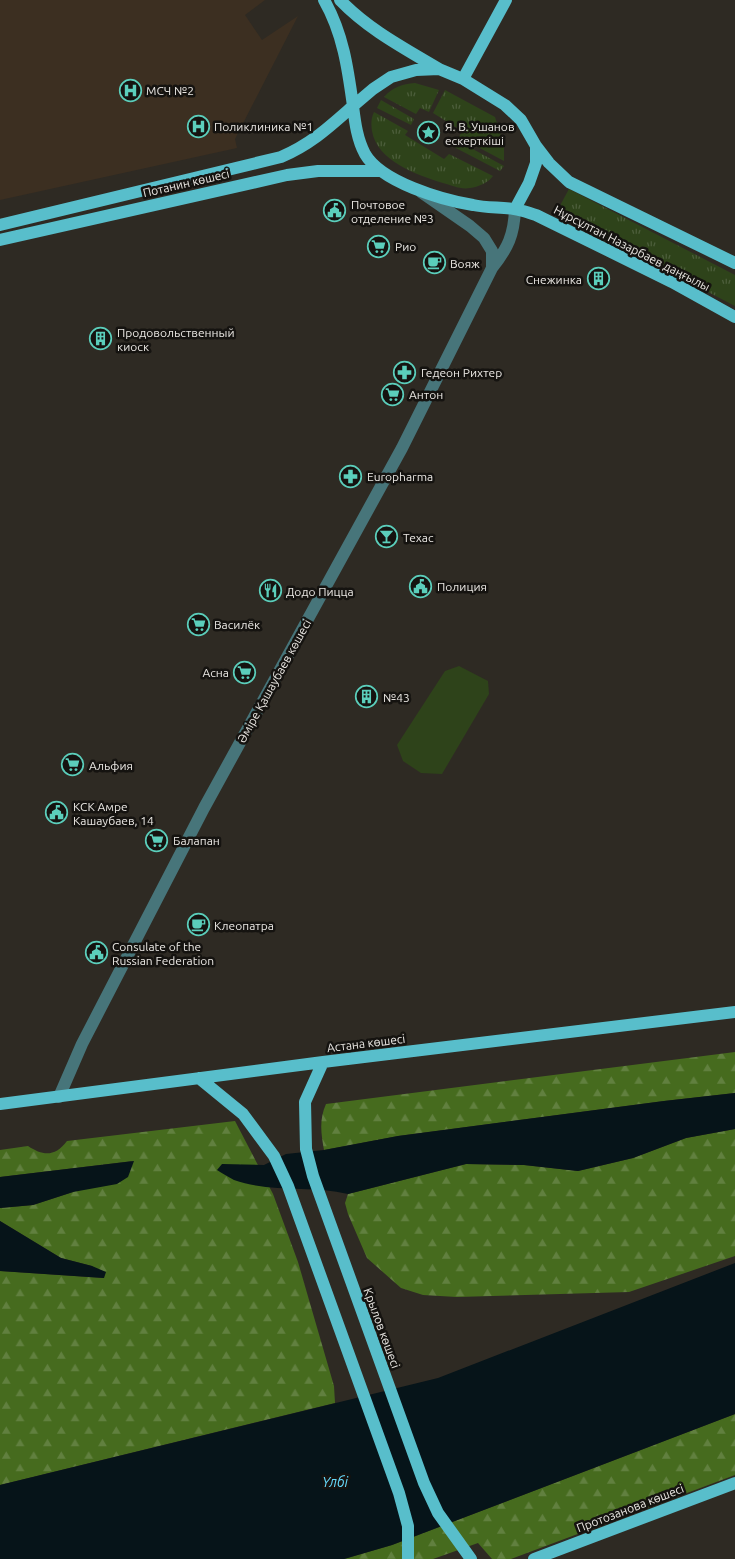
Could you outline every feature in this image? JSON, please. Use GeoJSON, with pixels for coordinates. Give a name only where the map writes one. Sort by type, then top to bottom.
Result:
{"type":"FeatureCollection","features":[{"type":"Feature","properties":{"kind":"main road","name":"Нұрсұлтан Назарбаев даңғылы"},"geometry":{"type":"LineString","coordinates":[[324,0],[337,27],[345,53],[355,125],[366,155],[380,171],[414,188],[473,205],[515,209],[536,215],[663,277],[735,317]]}},
{"type":"Feature","properties":{"kind":"main road"},"geometry":{"type":"LineString","coordinates":[[340,0],[364,23],[382,35],[440,69],[463,79],[505,105],[521,120],[536,146],[549,163],[568,182],[735,263]]}},
{"type":"Feature","properties":{"kind":"main road"},"geometry":{"type":"LineString","coordinates":[[463,79],[506,0]]}},
{"type":"Feature","properties":{"kind":"main road"},"geometry":{"type":"LineString","coordinates":[[352,106],[391,77],[416,70],[440,69]]}},
{"type":"Feature","properties":{"kind":"main road","name":"Потанин көшесі"},"geometry":{"type":"LineString","coordinates":[[0,225],[281,157],[298,150],[316,138],[352,106]]}},
{"type":"Feature","properties":{"kind":"main road"},"geometry":{"type":"LineString","coordinates":[[515,209],[536,163],[536,146]]}},
{"type":"Feature","properties":{"kind":"main road","name":"Потанин көшесі"},"geometry":{"type":"LineString","coordinates":[[0,240],[287,175],[318,172],[380,171]]}},
{"type":"Feature","properties":{"kind":"main road","name":"Астана көшесі"},"geometry":{"type":"LineString","coordinates":[[0,1104],[735,1012]]}},
{"type":"Feature","properties":{"kind":"main road","name":"Крылов көшесі"},"geometry":{"type":"LineString","coordinates":[[324,1062],[306,1102],[306,1149],[313,1176],[424,1483],[438,1513],[468,1555]]}},
{"type":"Feature","properties":{"kind":"main road"},"geometry":{"type":"LineString","coordinates":[[199,1078],[243,1114],[274,1156],[288,1186],[400,1493],[408,1526],[408,1559]]}},
{"type":"Feature","properties":{"kind":"main road","name":"Протозанова көшесі"},"geometry":{"type":"LineString","coordinates":[[534,1559],[735,1483]]}},
{"type":"Feature","properties":{"kind":"street"},"geometry":{"type":"LineString","coordinates":[[414,188],[470,226],[484,238],[492,251],[492,268]]}},
{"type":"Feature","properties":{"kind":"street","name":"Әміре Қашаубаев көшесі"},"geometry":{"type":"LineString","coordinates":[[59,1096],[82,1044],[204,808],[402,448],[492,268],[506,250],[514,228],[515,209]]}},
{"type":"Feature","properties":{"kind":"shaded area","name":"МСЧ №2"},"geometry":{"type":"Polygon","coordinates":[[[0,0],[265,0],[245,15],[262,40],[298,16],[235,139],[237,148],[0,200],[0,0]]]}},
{"type":"Feature","properties":{"kind":"green space"},"geometry":{"type":"Polygon","coordinates":[[[415,83],[439,90],[429,112],[420,108],[416,114],[384,97],[398,87],[415,83]]]}},
{"type":"Feature","properties":{"kind":"green space"},"geometry":{"type":"Polygon","coordinates":[[[445,90],[495,117],[504,146],[504,161],[459,137],[462,131],[433,113],[445,90]]]}},
{"type":"Feature","properties":{"kind":"green space"},"geometry":{"type":"Polygon","coordinates":[[[381,100],[414,119],[411,125],[377,108],[381,100]]]}},
{"type":"Feature","properties":{"kind":"green space"},"geometry":{"type":"Polygon","coordinates":[[[374,112],[408,131],[405,135],[444,159],[449,154],[493,176],[479,186],[463,188],[410,171],[390,159],[375,142],[371,126],[374,112]]]}},
{"type":"Feature","properties":{"kind":"green space"},"geometry":{"type":"Polygon","coordinates":[[[458,141],[504,166],[500,171],[454,147],[458,141]]]}},
{"type":"Feature","properties":{"kind":"green space"},"geometry":{"type":"Polygon","coordinates":[[[569,189],[735,275],[735,306],[556,213],[569,189]]]}},
{"type":"Feature","properties":{"kind":"green space"},"geometry":{"type":"Polygon","coordinates":[[[459,666],[488,681],[489,694],[442,774],[421,773],[403,761],[397,745],[445,671],[459,666]]]}},
{"type":"Feature","properties":{"kind":"green space"},"geometry":{"type":"Polygon","coordinates":[[[735,1052],[735,1093],[398,1136],[324,1150],[321,1127],[326,1104],[735,1052]]]}},
{"type":"Feature","properties":{"kind":"green space"},"geometry":{"type":"Polygon","coordinates":[[[235,1121],[273,1194],[298,1262],[334,1386],[335,1403],[0,1485],[0,1271],[104,1278],[92,1266],[61,1258],[0,1221],[0,1208],[33,1205],[73,1192],[133,1161],[0,1177],[0,1150],[28,1146],[39,1152],[49,1153],[58,1150],[67,1141],[235,1121]]]}},
{"type":"Feature","properties":{"kind":"green space"},"geometry":{"type":"Polygon","coordinates":[[[735,1129],[735,1256],[629,1292],[457,1297],[423,1295],[401,1288],[367,1258],[345,1203],[348,1194],[466,1164],[524,1165],[578,1171],[633,1158],[686,1138],[735,1129]]]}},
{"type":"Feature","properties":{"kind":"green space"},"geometry":{"type":"Polygon","coordinates":[[[735,1414],[735,1475],[511,1559],[492,1559],[478,1543],[433,1559],[344,1559],[392,1545],[735,1414]]]}},
{"type":"Feature","properties":{"kind":"water"},"geometry":{"type":"Polygon","coordinates":[[[735,1093],[735,1129],[686,1138],[633,1158],[578,1171],[524,1165],[466,1164],[348,1194],[334,1191],[277,1188],[248,1184],[234,1180],[217,1170],[222,1164],[264,1165],[286,1154],[324,1150],[398,1136],[735,1093]]]}},
{"type":"Feature","properties":{"kind":"water"},"geometry":{"type":"Polygon","coordinates":[[[134,1161],[128,1177],[117,1184],[73,1192],[33,1205],[0,1208],[0,1177],[134,1161]]]}},
{"type":"Feature","properties":{"kind":"water"},"geometry":{"type":"Polygon","coordinates":[[[0,1221],[61,1258],[92,1266],[106,1272],[104,1278],[0,1271],[0,1221]]]}},
{"type":"Feature","properties":{"kind":"water","name":"Үлбі"},"geometry":{"type":"Polygon","coordinates":[[[735,1263],[735,1414],[392,1545],[344,1559],[0,1559],[0,1485],[438,1378],[735,1263]]]}},
{"type":"Feature","properties":{"kind":"place","name":"МСЧ №2"},"geometry":{"type":"Point","coordinates":[130,90]}},
{"type":"Feature","properties":{"kind":"place","name":"Поликлиника №1"},"geometry":{"type":"Point","coordinates":[198,126]}},
{"type":"Feature","properties":{"kind":"place","name":"Я. В. Ушанов ескерткіші"},"geometry":{"type":"Point","coordinates":[429,133]}},
{"type":"Feature","properties":{"kind":"place","name":"Почтовое отделение №3"},"geometry":{"type":"Point","coordinates":[335,211]}},
{"type":"Feature","properties":{"kind":"place","name":"Рио"},"geometry":{"type":"Point","coordinates":[379,246]}},
{"type":"Feature","properties":{"kind":"place","name":"Вояж"},"geometry":{"type":"Point","coordinates":[434,263]}},
{"type":"Feature","properties":{"kind":"place","name":"Снежинка"},"geometry":{"type":"Point","coordinates":[598,279]}},
{"type":"Feature","properties":{"kind":"place","name":"Продовольственный киоск"},"geometry":{"type":"Point","coordinates":[101,339]}},
{"type":"Feature","properties":{"kind":"place","name":"Гедеон Рихтер"},"geometry":{"type":"Point","coordinates":[405,372]}},
{"type":"Feature","properties":{"kind":"place","name":"Антон"},"geometry":{"type":"Point","coordinates":[393,394]}},
{"type":"Feature","properties":{"kind":"place","name":"Europharma"},"geometry":{"type":"Point","coordinates":[351,476]}},
{"type":"Feature","properties":{"kind":"place","name":"Техас"},"geometry":{"type":"Point","coordinates":[387,537]}},
{"type":"Feature","properties":{"kind":"place","name":"Полиция"},"geometry":{"type":"Point","coordinates":[421,586]}},
{"type":"Feature","properties":{"kind":"place","name":"Додо Пицца"},"geometry":{"type":"Point","coordinates":[270,591]}},
{"type":"Feature","properties":{"kind":"place","name":"Василёк"},"geometry":{"type":"Point","coordinates":[198,624]}},
{"type":"Feature","properties":{"kind":"place","name":"Асна"},"geometry":{"type":"Point","coordinates":[245,672]}},
{"type":"Feature","properties":{"kind":"place","name":"№43"},"geometry":{"type":"Point","coordinates":[367,697]}},
{"type":"Feature","properties":{"kind":"place","name":"Альфия"},"geometry":{"type":"Point","coordinates":[73,765]}},
{"type":"Feature","properties":{"kind":"place","name":"КСК Амре Кашаубаев, 14"},"geometry":{"type":"Point","coordinates":[57,813]}},
{"type":"Feature","properties":{"kind":"place","name":"Балапан"},"geometry":{"type":"Point","coordinates":[157,840]}},
{"type":"Feature","properties":{"kind":"place","name":"Клеопатра"},"geometry":{"type":"Point","coordinates":[198,925]}},
{"type":"Feature","properties":{"kind":"place","name":"Consulate of the Russian Federation"},"geometry":{"type":"Point","coordinates":[96,953]}}]}
